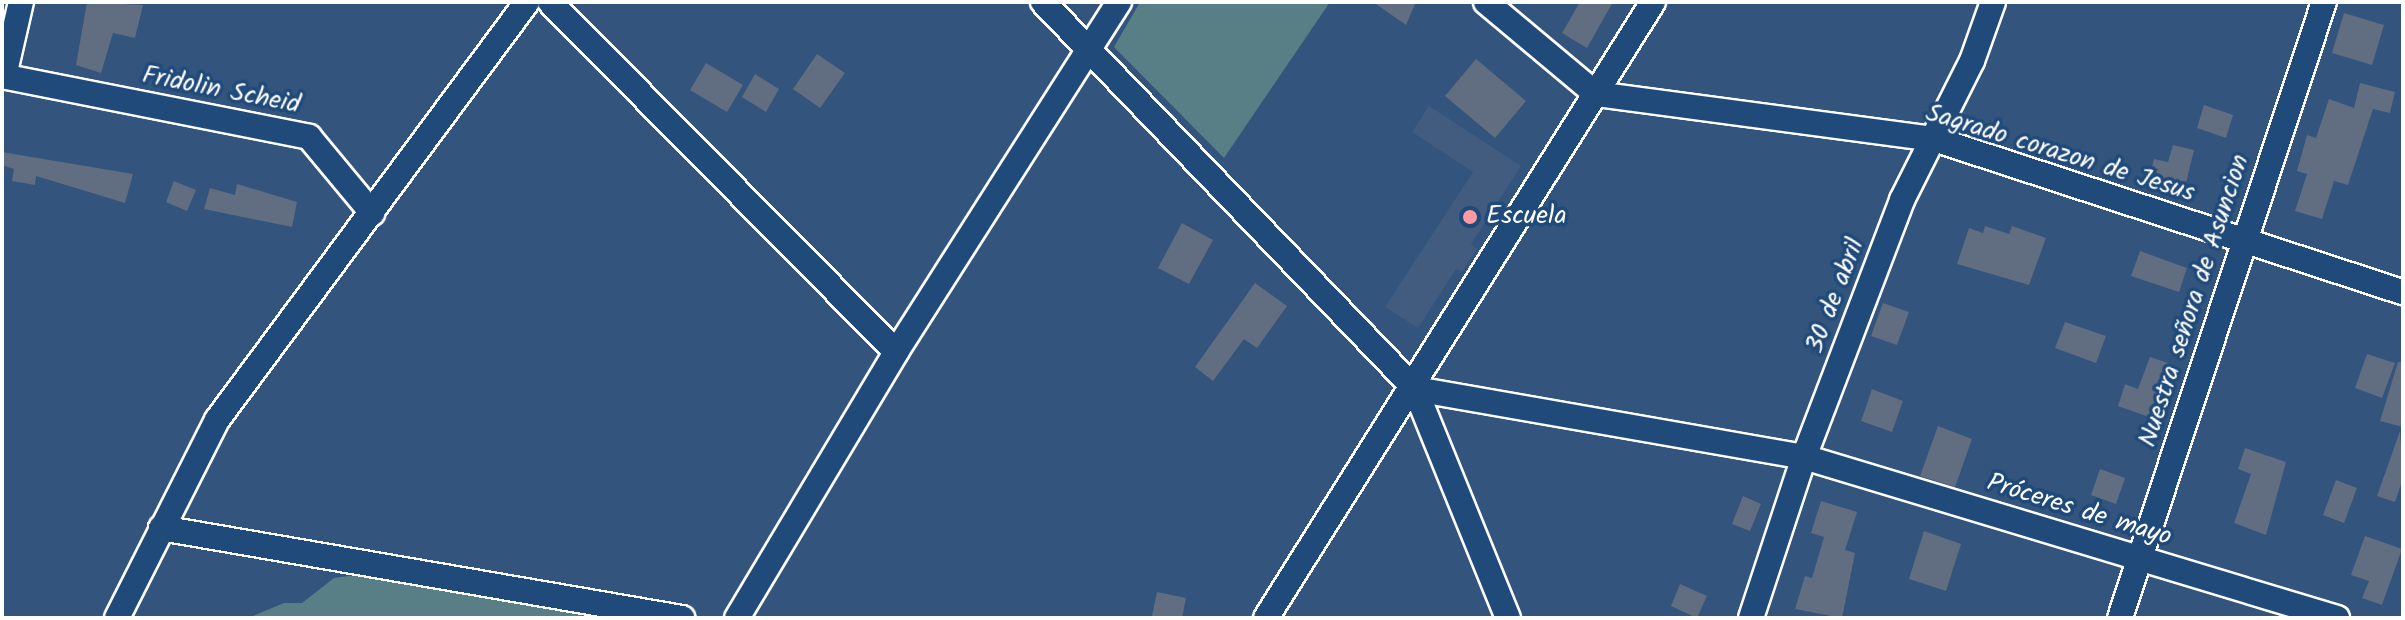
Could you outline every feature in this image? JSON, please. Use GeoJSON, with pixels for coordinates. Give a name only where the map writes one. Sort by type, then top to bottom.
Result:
{"type":"FeatureCollection","features":[{"type":"Feature","properties":{"kind":"street"},"geometry":{"type":"LineString","coordinates":[[3,76],[21,2]]}},
{"type":"Feature","properties":{"kind":"street"},"geometry":{"type":"LineString","coordinates":[[117,618],[217,420],[527,2]]}},
{"type":"Feature","properties":{"kind":"street"},"geometry":{"type":"LineString","coordinates":[[550,2],[896,352]]}},
{"type":"Feature","properties":{"kind":"street"},"geometry":{"type":"LineString","coordinates":[[1043,2],[1415,389],[1508,618]]}},
{"type":"Feature","properties":{"kind":"street"},"geometry":{"type":"LineString","coordinates":[[737,618],[896,352],[1091,51],[1119,2]]}},
{"type":"Feature","properties":{"kind":"street"},"geometry":{"type":"LineString","coordinates":[[1486,2],[1596,94]]}},
{"type":"Feature","properties":{"kind":"street"},"geometry":{"type":"LineString","coordinates":[[1266,618],[1415,389],[1653,2]]}},
{"type":"Feature","properties":{"kind":"street","name":"30 de abril"},"geometry":{"type":"LineString","coordinates":[[1751,618],[1804,457],[1902,200],[1991,17],[1993,2]]}},
{"type":"Feature","properties":{"kind":"street","name":"Nuestra señora de Asuncion"},"geometry":{"type":"LineString","coordinates":[[2120,618],[2324,2]]}},
{"type":"Feature","properties":{"kind":"street","name":"Fridolin Scheid"},"geometry":{"type":"LineString","coordinates":[[3,76],[309,137],[372,213]]}},
{"type":"Feature","properties":{"kind":"street","name":"Sagrado corazon de Jesus"},"geometry":{"type":"LineString","coordinates":[[1596,94],[1934,139],[2403,292]]}},
{"type":"Feature","properties":{"kind":"street","name":"Próceres de mayo"},"geometry":{"type":"LineString","coordinates":[[1415,389],[1804,457],[2337,618]]}},
{"type":"Feature","properties":{"kind":"street"},"geometry":{"type":"LineString","coordinates":[[161,528],[682,618]]}},
{"type":"Feature","properties":{"kind":"shaded area"},"geometry":{"type":"Polygon","coordinates":[[[1429,106],[1521,166],[1471,244],[1477,249],[1462,272],[1456,269],[1418,328],[1385,307],[1473,172],[1412,132],[1429,106]]]}},
{"type":"Feature","properties":{"kind":"green space"},"geometry":{"type":"Polygon","coordinates":[[[1140,2],[1330,2],[1224,158],[1114,47],[1140,2]]]}},
{"type":"Feature","properties":{"kind":"green space"},"geometry":{"type":"Polygon","coordinates":[[[356,575],[425,580],[518,603],[576,604],[666,618],[248,618],[284,603],[302,603],[334,578],[356,575]]]}},
{"type":"Feature","properties":{"kind":"building"},"geometry":{"type":"Polygon","coordinates":[[[87,2],[143,5],[135,38],[113,33],[101,73],[76,65],[87,2]]]}},
{"type":"Feature","properties":{"kind":"building"},"geometry":{"type":"Polygon","coordinates":[[[1373,2],[1416,2],[1406,25],[1373,2]]]}},
{"type":"Feature","properties":{"kind":"building"},"geometry":{"type":"Polygon","coordinates":[[[1580,2],[1613,2],[1587,48],[1562,33],[1580,2]]]}},
{"type":"Feature","properties":{"kind":"building"},"geometry":{"type":"Polygon","coordinates":[[[2344,13],[2384,25],[2372,65],[2332,53],[2344,13]]]}},
{"type":"Feature","properties":{"kind":"building"},"geometry":{"type":"Polygon","coordinates":[[[817,54],[845,73],[820,108],[793,89],[817,54]]]}},
{"type":"Feature","properties":{"kind":"building"},"geometry":{"type":"Polygon","coordinates":[[[1476,59],[1526,101],[1495,138],[1445,96],[1476,59]]]}},
{"type":"Feature","properties":{"kind":"building"},"geometry":{"type":"Polygon","coordinates":[[[706,63],[743,85],[727,112],[690,90],[706,63]]]}},
{"type":"Feature","properties":{"kind":"building"},"geometry":{"type":"Polygon","coordinates":[[[755,74],[779,89],[766,112],[742,97],[755,74]]]}},
{"type":"Feature","properties":{"kind":"building"},"geometry":{"type":"Polygon","coordinates":[[[2360,83],[2395,92],[2390,113],[2373,109],[2348,185],[2334,181],[2322,219],[2295,211],[2307,174],[2297,171],[2307,135],[2316,138],[2329,99],[2354,108],[2360,83]]]}},
{"type":"Feature","properties":{"kind":"building"},"geometry":{"type":"Polygon","coordinates":[[[2204,105],[2233,115],[2226,138],[2197,128],[2204,105]]]}},
{"type":"Feature","properties":{"kind":"building"},"geometry":{"type":"Polygon","coordinates":[[[2173,145],[2194,150],[2185,187],[2149,178],[2154,159],[2168,162],[2173,145]]]}},
{"type":"Feature","properties":{"kind":"building"},"geometry":{"type":"Polygon","coordinates":[[[2,152],[133,174],[125,203],[36,176],[35,185],[12,181],[14,169],[2,165],[2,152]]]}},
{"type":"Feature","properties":{"kind":"building"},"geometry":{"type":"Polygon","coordinates":[[[174,181],[196,190],[187,211],[166,202],[174,181]]]}},
{"type":"Feature","properties":{"kind":"building"},"geometry":{"type":"Polygon","coordinates":[[[237,184],[297,202],[292,227],[204,209],[210,188],[235,195],[237,184]]]}},
{"type":"Feature","properties":{"kind":"building"},"geometry":{"type":"Polygon","coordinates":[[[1182,223],[1213,240],[1189,284],[1158,268],[1182,223]]]}},
{"type":"Feature","properties":{"kind":"building"},"geometry":{"type":"Polygon","coordinates":[[[1985,226],[2009,234],[2012,226],[2046,238],[2029,285],[1957,264],[1969,228],[1983,233],[1985,226]]]}},
{"type":"Feature","properties":{"kind":"building"},"geometry":{"type":"Polygon","coordinates":[[[2140,251],[2187,268],[2179,292],[2131,276],[2140,251]]]}},
{"type":"Feature","properties":{"kind":"building"},"geometry":{"type":"Polygon","coordinates":[[[1255,283],[1287,306],[1257,348],[1244,339],[1213,381],[1195,367],[1255,283]]]}},
{"type":"Feature","properties":{"kind":"building"},"geometry":{"type":"Polygon","coordinates":[[[1883,303],[1909,312],[1897,345],[1871,336],[1883,303]]]}},
{"type":"Feature","properties":{"kind":"building"},"geometry":{"type":"Polygon","coordinates":[[[2065,322],[2106,336],[2096,363],[2055,348],[2065,322]]]}},
{"type":"Feature","properties":{"kind":"building"},"geometry":{"type":"Polygon","coordinates":[[[2367,354],[2395,363],[2382,398],[2355,388],[2367,354]]]}},
{"type":"Feature","properties":{"kind":"building"},"geometry":{"type":"Polygon","coordinates":[[[2150,357],[2174,365],[2162,397],[2170,400],[2163,422],[2118,406],[2125,384],[2138,389],[2150,357]]]}},
{"type":"Feature","properties":{"kind":"building"},"geometry":{"type":"Polygon","coordinates":[[[2398,362],[2403,362],[2403,427],[2380,421],[2398,362]]]}},
{"type":"Feature","properties":{"kind":"building"},"geometry":{"type":"Polygon","coordinates":[[[1872,389],[1903,401],[1892,432],[1861,421],[1872,389]]]}},
{"type":"Feature","properties":{"kind":"building"},"geometry":{"type":"Polygon","coordinates":[[[1938,426],[1972,439],[1955,487],[1920,476],[1938,426]]]}},
{"type":"Feature","properties":{"kind":"building"},"geometry":{"type":"Polygon","coordinates":[[[2400,431],[2403,478],[2395,502],[2377,496],[2400,431]]]}},
{"type":"Feature","properties":{"kind":"building"},"geometry":{"type":"Polygon","coordinates":[[[2245,448],[2286,462],[2266,535],[2234,523],[2251,474],[2238,469],[2245,448]]]}},
{"type":"Feature","properties":{"kind":"building"},"geometry":{"type":"Polygon","coordinates":[[[2100,469],[2125,478],[2116,504],[2091,495],[2100,469]]]}},
{"type":"Feature","properties":{"kind":"building"},"geometry":{"type":"Polygon","coordinates":[[[2336,480],[2357,488],[2344,523],[2323,515],[2336,480]]]}},
{"type":"Feature","properties":{"kind":"building"},"geometry":{"type":"Polygon","coordinates":[[[1743,496],[1761,504],[1750,531],[1732,524],[1743,496]]]}},
{"type":"Feature","properties":{"kind":"building"},"geometry":{"type":"Polygon","coordinates":[[[1821,501],[1857,512],[1845,550],[1855,553],[1842,618],[1795,609],[1805,576],[1812,578],[1824,537],[1811,533],[1821,501]]]}},
{"type":"Feature","properties":{"kind":"building"},"geometry":{"type":"Polygon","coordinates":[[[1924,531],[1961,544],[1946,591],[1909,579],[1924,531]]]}},
{"type":"Feature","properties":{"kind":"building"},"geometry":{"type":"Polygon","coordinates":[[[2365,536],[2402,549],[2382,605],[2362,598],[2369,581],[2351,575],[2365,536]]]}},
{"type":"Feature","properties":{"kind":"building"},"geometry":{"type":"Polygon","coordinates":[[[1680,584],[1707,596],[1697,618],[1671,606],[1680,584]]]}},
{"type":"Feature","properties":{"kind":"building"},"geometry":{"type":"Polygon","coordinates":[[[1157,592],[1186,598],[1182,618],[1152,616],[1157,592]]]}},
{"type":"Feature","properties":{"kind":"place","name":"Escuela"},"geometry":{"type":"Point","coordinates":[1470,217]}}]}
